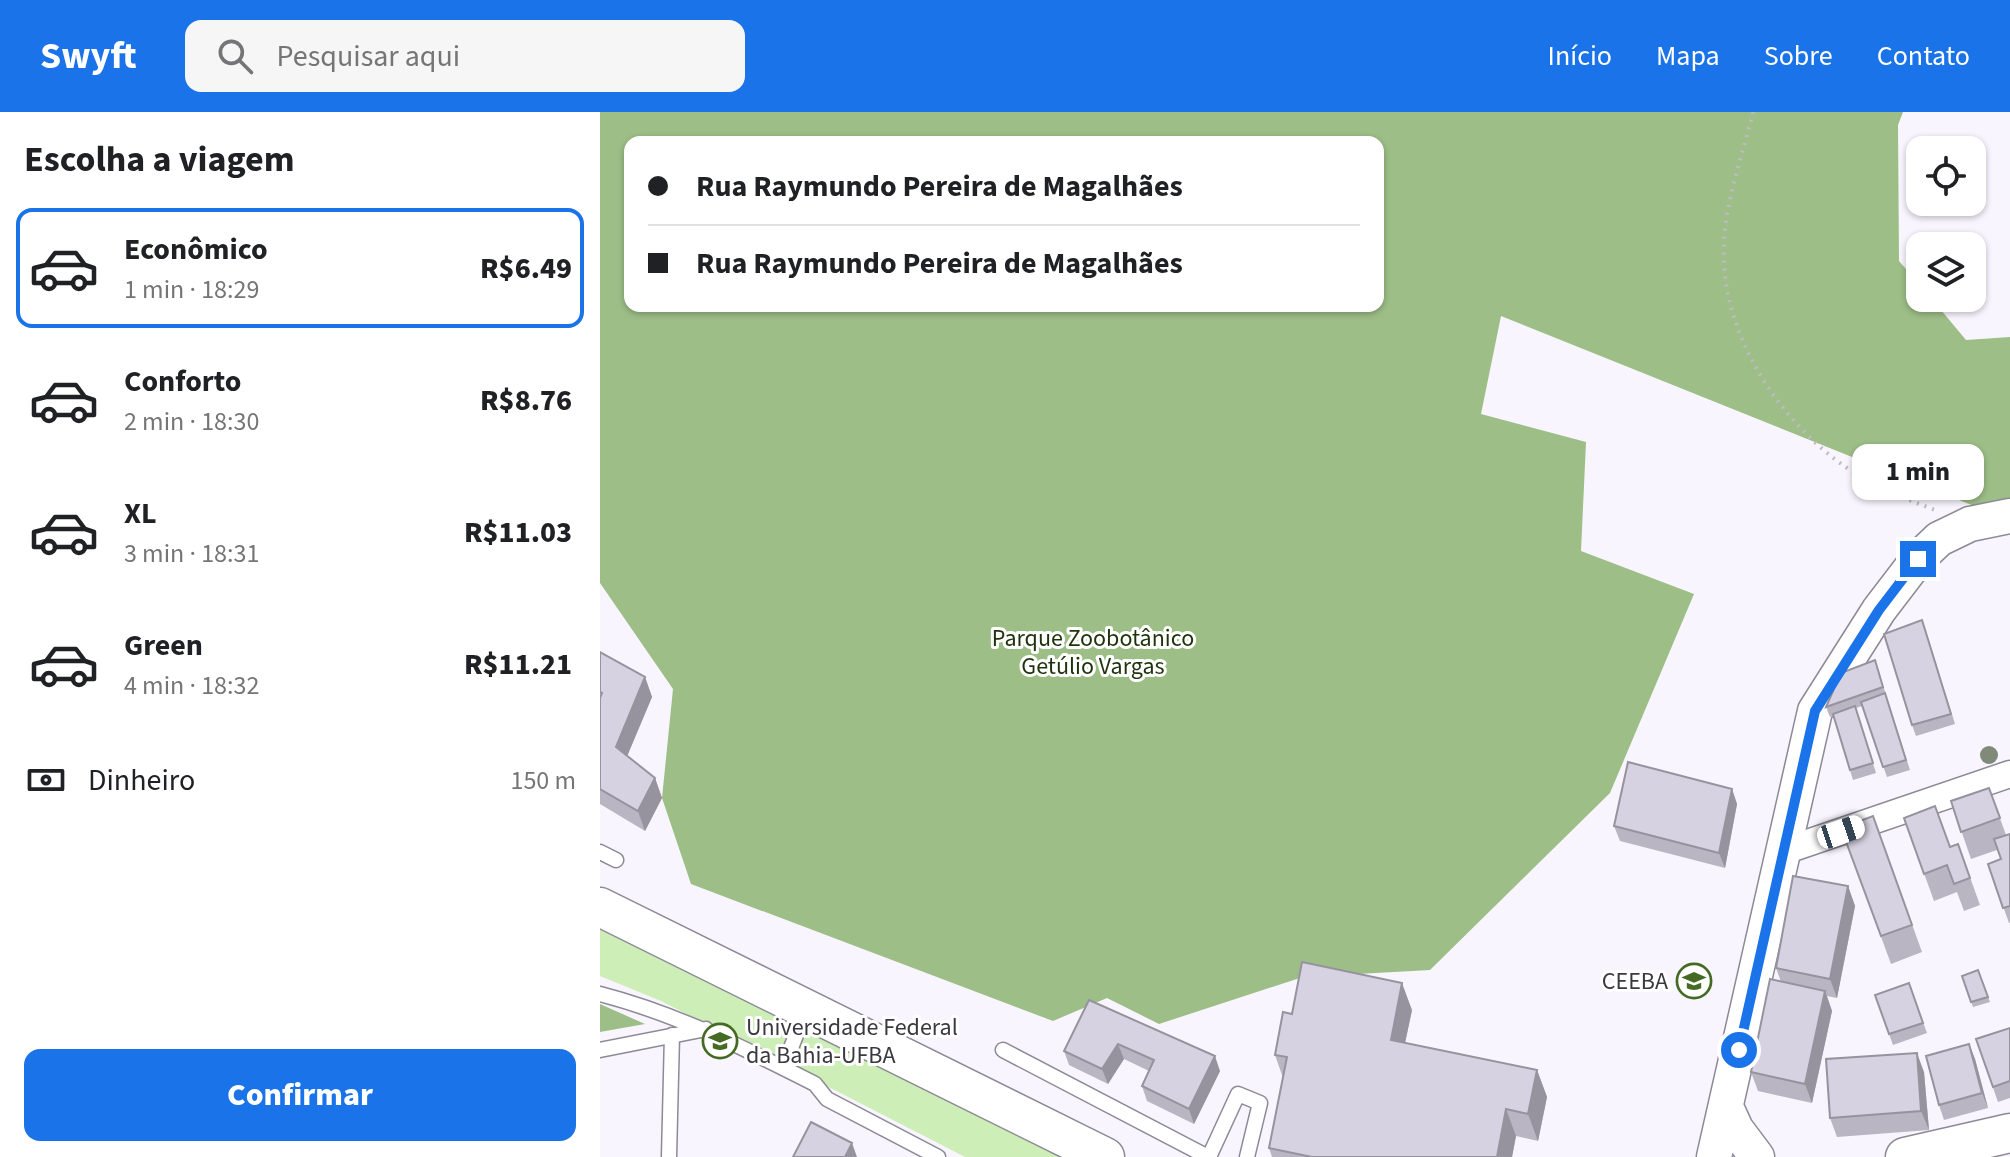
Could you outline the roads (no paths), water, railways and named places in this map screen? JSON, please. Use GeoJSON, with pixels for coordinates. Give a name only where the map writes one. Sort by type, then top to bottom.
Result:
{"type":"FeatureCollection","features":[{"type":"Feature","properties":{"kind":"main road"},"geometry":{"type":"LineString","coordinates":[[600,907],[1105,1157]]}},
{"type":"Feature","properties":{"kind":"main road"},"geometry":{"type":"LineString","coordinates":[[1905,1157],[2010,1133]]}},
{"type":"Feature","properties":{"kind":"street"},"geometry":{"type":"LineString","coordinates":[[1714,1157],[1815,711],[1879,610],[1918,559],[1939,539],[1970,524],[2010,516]]}},
{"type":"Feature","properties":{"kind":"street"},"geometry":{"type":"LineString","coordinates":[[1784,851],[2010,774]]}},
{"type":"Feature","properties":{"kind":"street"},"geometry":{"type":"LineString","coordinates":[[1726,1107],[1736,1129],[1757,1157]]}},
{"type":"Feature","properties":{"kind":"lane"},"geometry":{"type":"LineString","coordinates":[[600,852],[616,860]]}},
{"type":"Feature","properties":{"kind":"lane"},"geometry":{"type":"LineString","coordinates":[[600,994],[648,1006],[707,1029],[815,1084],[827,1099],[938,1157]]}},
{"type":"Feature","properties":{"kind":"lane"},"geometry":{"type":"LineString","coordinates":[[783,1068],[806,1009]]}},
{"type":"Feature","properties":{"kind":"lane"},"geometry":{"type":"LineString","coordinates":[[600,1050],[707,1029]]}},
{"type":"Feature","properties":{"kind":"lane"},"geometry":{"type":"LineString","coordinates":[[669,1157],[672,1035]]}},
{"type":"Feature","properties":{"kind":"lane"},"geometry":{"type":"LineString","coordinates":[[1003,1050],[1209,1157],[1238,1094],[1260,1103],[1247,1157]]}},
{"type":"Feature","properties":{"kind":"place","name":"CEEBA"},"geometry":{"type":"Point","coordinates":[1694,981]}},
{"type":"Feature","properties":{"kind":"place","name":"Universidade Federal da Bahia-UFBA"},"geometry":{"type":"Point","coordinates":[720,1041]}},
{"type":"Feature","properties":{"kind":"park label","name":"Parque Zoobotânico Getúlio Vargas"},"geometry":{"type":"Point","coordinates":[1093,652]}}]}
